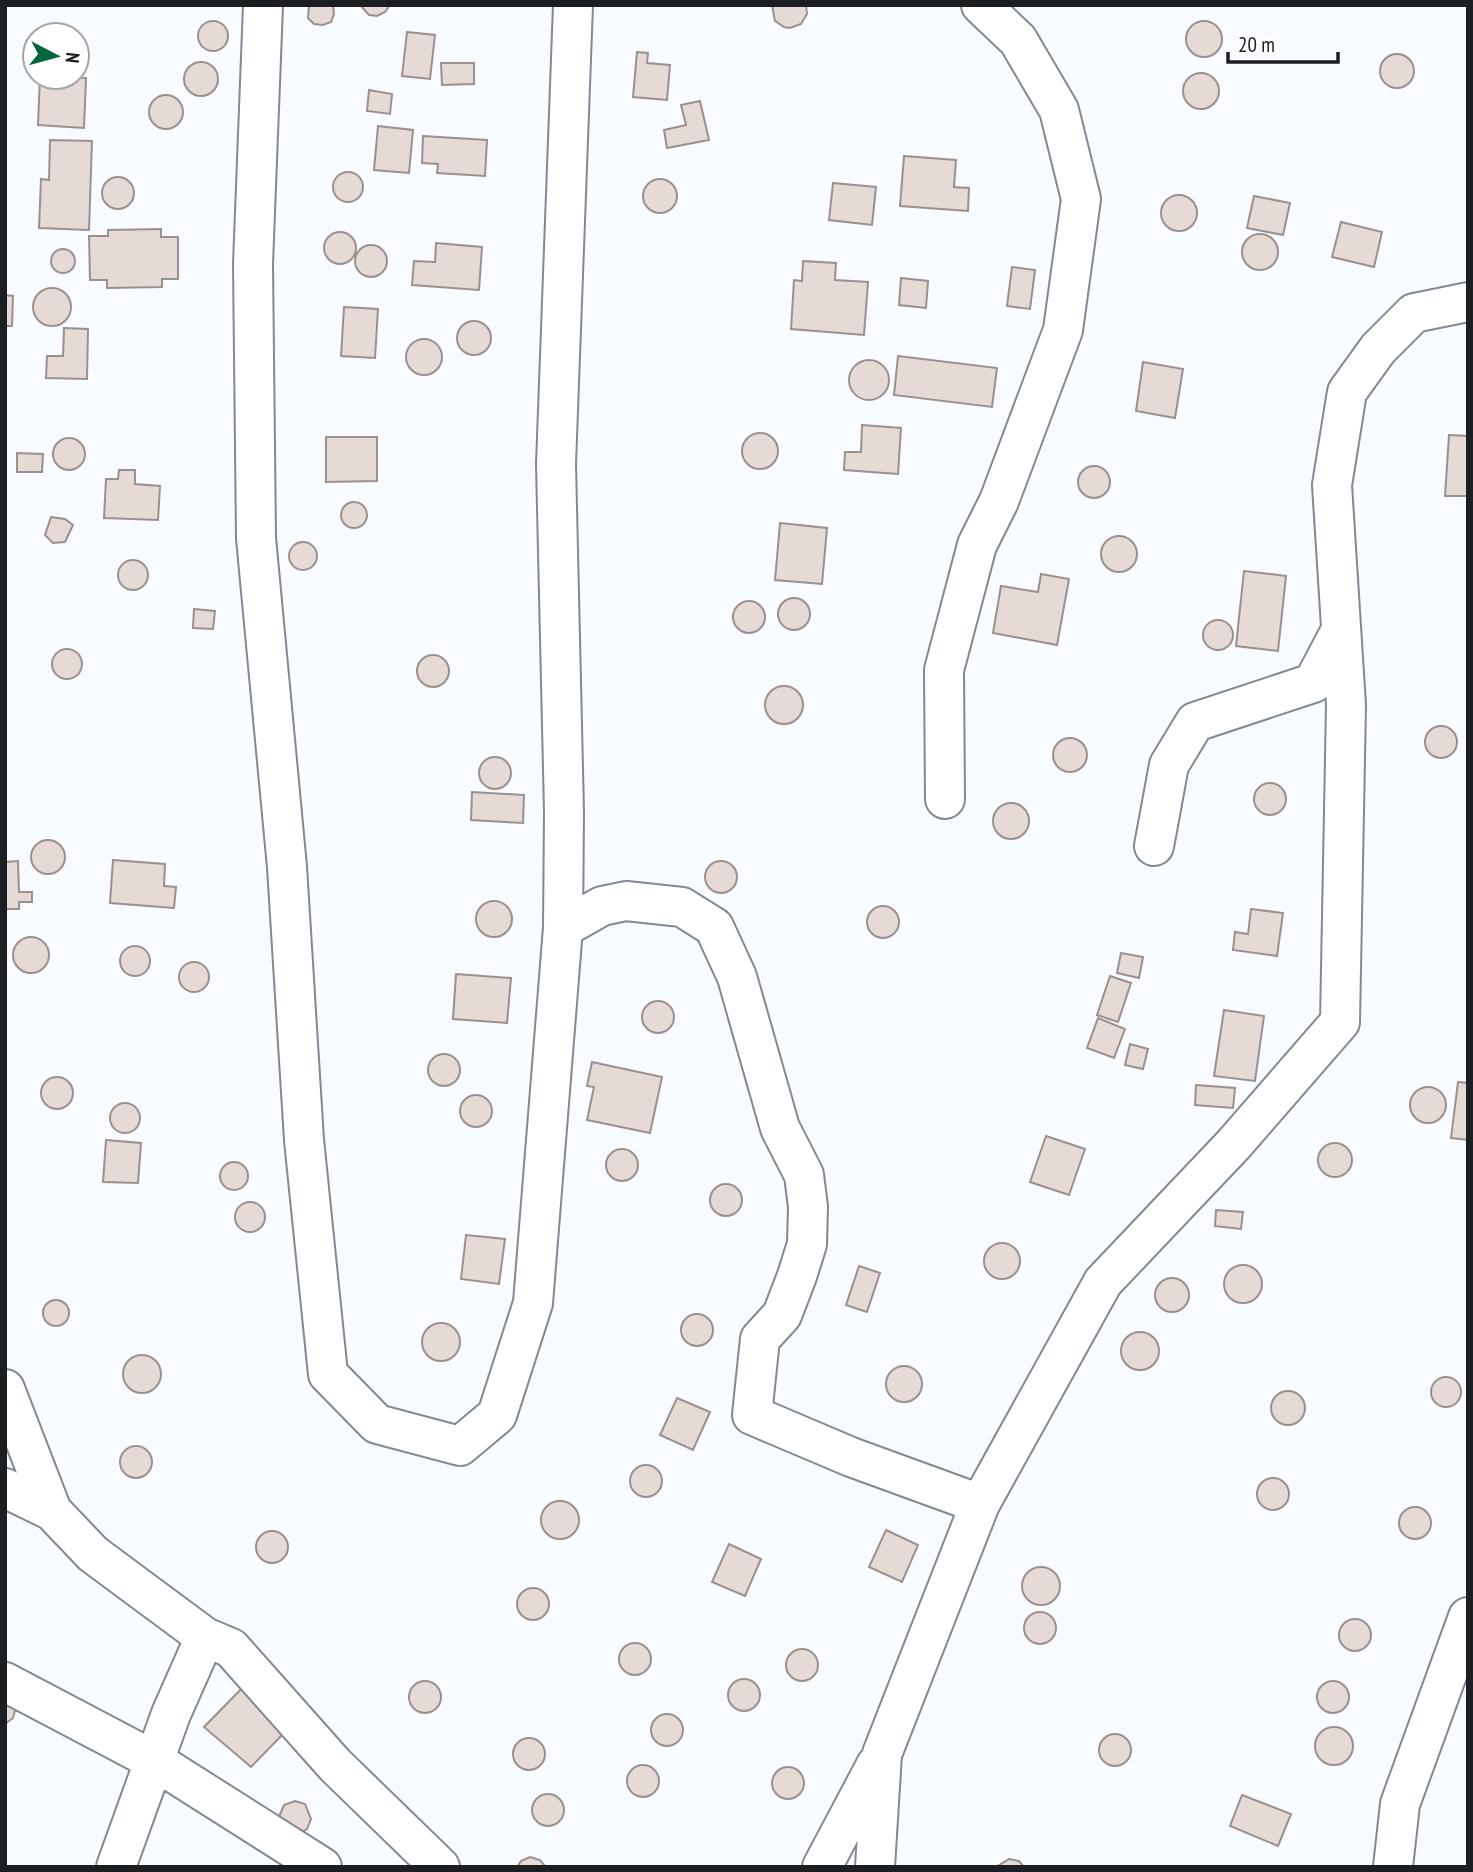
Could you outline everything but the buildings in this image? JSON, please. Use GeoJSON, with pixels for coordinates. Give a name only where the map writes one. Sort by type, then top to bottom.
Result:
{"type":"FeatureCollection","features":[{"type":"Feature","properties":{"kind":"street"},"geometry":{"type":"LineString","coordinates":[[263,5],[253,264],[256,538],[286,867],[304,1140],[328,1374],[377,1424],[460,1446],[497,1415],[533,1303],[563,928],[564,812],[556,464],[573,5]]}},
{"type":"Feature","properties":{"kind":"street"},"geometry":{"type":"LineString","coordinates":[[944,799],[944,670],[977,545],[999,501],[1063,330],[1081,199],[1059,110],[1018,40],[981,5]]}},
{"type":"Feature","properties":{"kind":"street"},"geometry":{"type":"LineString","coordinates":[[822,1867],[882,1754],[980,1504],[1103,1282],[1234,1144],[1340,1022],[1346,705],[1332,485],[1347,392],[1378,349],[1414,313],[1468,302]]}},
{"type":"Feature","properties":{"kind":"street"},"geometry":{"type":"LineString","coordinates":[[1154,846],[1168,765],[1195,722],[1313,683],[1341,630]]}},
{"type":"Feature","properties":{"kind":"street"},"geometry":{"type":"LineString","coordinates":[[563,928],[602,906],[625,901],[682,907],[714,927],[737,978],[780,1128],[804,1175],[808,1207],[807,1244],[797,1276],[782,1315],[760,1339],[752,1415],[851,1457],[980,1504]]}},
{"type":"Feature","properties":{"kind":"street"},"geometry":{"type":"LineString","coordinates":[[5,1390],[52,1511]]}},
{"type":"Feature","properties":{"kind":"street"},"geometry":{"type":"LineString","coordinates":[[5,1488],[52,1511],[93,1554],[205,1637],[231,1648],[335,1765],[440,1867]]}},
{"type":"Feature","properties":{"kind":"street"},"geometry":{"type":"LineString","coordinates":[[1393,1867],[1400,1804],[1468,1618]]}},
{"type":"Feature","properties":{"kind":"street"},"geometry":{"type":"LineString","coordinates":[[116,1867],[171,1714],[205,1637]]}},
{"type":"Feature","properties":{"kind":"street"},"geometry":{"type":"LineString","coordinates":[[5,1682],[155,1761],[322,1867]]}},
{"type":"Feature","properties":{"kind":"street"},"geometry":{"type":"LineString","coordinates":[[876,1867],[882,1754]]}}]}
